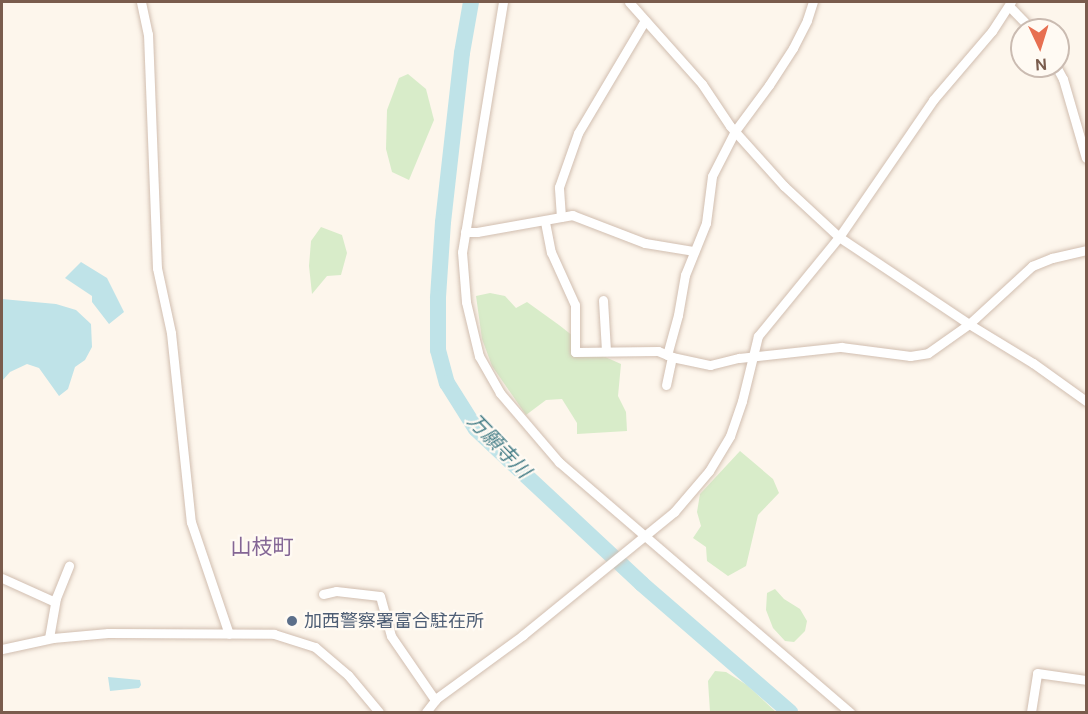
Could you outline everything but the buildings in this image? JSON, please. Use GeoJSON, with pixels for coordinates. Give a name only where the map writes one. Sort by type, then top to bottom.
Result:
{"type":"FeatureCollection","features":[{"type":"Feature","properties":{"kind":"street"},"geometry":{"type":"LineString","coordinates":[[141,2],[148,34],[157,268],[171,333],[191,522],[229,634]]}},
{"type":"Feature","properties":{"kind":"street"},"geometry":{"type":"LineString","coordinates":[[503,2],[462,252],[466,302],[479,356],[490,377],[508,402],[559,462],[850,712]]}},
{"type":"Feature","properties":{"kind":"street"},"geometry":{"type":"LineString","coordinates":[[629,2],[702,84],[735,131],[784,186],[839,237],[969,324],[1033,363],[1086,401]]}},
{"type":"Feature","properties":{"kind":"street"},"geometry":{"type":"LineString","coordinates":[[666,385],[669,356],[685,275],[706,223],[712,176],[735,131],[770,85],[793,48],[813,2]]}},
{"type":"Feature","properties":{"kind":"street"},"geometry":{"type":"LineString","coordinates":[[426,712],[435,700],[501,648],[523,635],[674,512],[709,471],[730,436],[758,336],[839,237],[933,100],[992,31],[1010,4],[1022,18]]}},
{"type":"Feature","properties":{"kind":"street"},"geometry":{"type":"LineString","coordinates":[[561,217],[559,188],[578,133],[645,20]]}},
{"type":"Feature","properties":{"kind":"street"},"geometry":{"type":"LineString","coordinates":[[1062,78],[1086,158]]}},
{"type":"Feature","properties":{"kind":"street"},"geometry":{"type":"LineString","coordinates":[[465,232],[545,222],[572,216],[645,243],[694,251]]}},
{"type":"Feature","properties":{"kind":"street"},"geometry":{"type":"LineString","coordinates":[[545,222],[551,252],[575,305],[575,352],[658,351],[669,356],[710,365],[739,358],[753,359],[841,347],[910,356],[928,353],[969,324],[1032,266],[1052,258],[1086,250]]}},
{"type":"Feature","properties":{"kind":"street"},"geometry":{"type":"LineString","coordinates":[[603,300],[606,351]]}},
{"type":"Feature","properties":{"kind":"street"},"geometry":{"type":"LineString","coordinates":[[50,639],[55,602],[69,566]]}},
{"type":"Feature","properties":{"kind":"street"},"geometry":{"type":"LineString","coordinates":[[2,578],[55,602]]}},
{"type":"Feature","properties":{"kind":"street"},"geometry":{"type":"LineString","coordinates":[[323,594],[336,591],[380,596],[391,636],[435,700]]}},
{"type":"Feature","properties":{"kind":"street"},"geometry":{"type":"LineString","coordinates":[[2,649],[50,639],[108,633],[274,634],[315,647],[348,675],[379,712]]}},
{"type":"Feature","properties":{"kind":"street"},"geometry":{"type":"LineString","coordinates":[[1031,712],[1037,673],[1086,680]]}},
{"type":"Feature","properties":{"kind":"green space"},"geometry":{"type":"Polygon","coordinates":[[[408,74],[426,89],[434,120],[409,180],[392,172],[386,149],[387,110],[399,78],[408,74]]]}},
{"type":"Feature","properties":{"kind":"green space"},"geometry":{"type":"Polygon","coordinates":[[[321,227],[342,235],[347,253],[341,275],[327,276],[312,294],[309,266],[311,241],[321,227]]]}},
{"type":"Feature","properties":{"kind":"green space"},"geometry":{"type":"Polygon","coordinates":[[[490,293],[505,296],[516,308],[527,302],[559,325],[573,336],[572,356],[603,356],[621,364],[618,396],[626,412],[627,431],[577,434],[577,423],[562,399],[546,400],[526,415],[492,366],[482,339],[476,296],[490,293]]]}},
{"type":"Feature","properties":{"kind":"green space"},"geometry":{"type":"Polygon","coordinates":[[[740,451],[773,479],[779,493],[758,515],[746,566],[728,576],[707,561],[706,547],[693,538],[701,526],[697,512],[700,494],[740,451]]]}},
{"type":"Feature","properties":{"kind":"green space"},"geometry":{"type":"Polygon","coordinates":[[[775,589],[784,599],[800,609],[807,621],[805,631],[794,642],[785,641],[773,628],[766,610],[767,593],[775,589]]]}},
{"type":"Feature","properties":{"kind":"green space"},"geometry":{"type":"Polygon","coordinates":[[[715,671],[726,672],[747,685],[776,712],[710,712],[708,681],[715,671]]]}},
{"type":"Feature","properties":{"kind":"water"},"geometry":{"type":"Polygon","coordinates":[[[81,262],[107,278],[124,312],[109,324],[92,302],[92,296],[65,278],[81,262]]]}},
{"type":"Feature","properties":{"kind":"water"},"geometry":{"type":"Polygon","coordinates":[[[2,299],[56,304],[76,310],[91,324],[92,347],[85,360],[75,367],[68,389],[59,396],[39,368],[27,364],[10,372],[2,381],[2,299]]]}},
{"type":"Feature","properties":{"kind":"water"},"geometry":{"type":"Polygon","coordinates":[[[108,677],[140,680],[141,685],[139,688],[110,691],[108,677]]]}},
{"type":"Feature","properties":{"kind":"waterway","name":"万願寺川"},"geometry":{"type":"LineString","coordinates":[[471,2],[462,53],[443,222],[438,298],[438,350],[447,383],[476,429],[642,584],[790,712]]}},
{"type":"Feature","properties":{"kind":"place","name":"加西警察署富合駐在所"},"geometry":{"type":"Point","coordinates":[292,621]}},
{"type":"Feature","properties":{"kind":"district","name":"山枝町"},"geometry":{"type":"Point","coordinates":[262,547]}}]}
